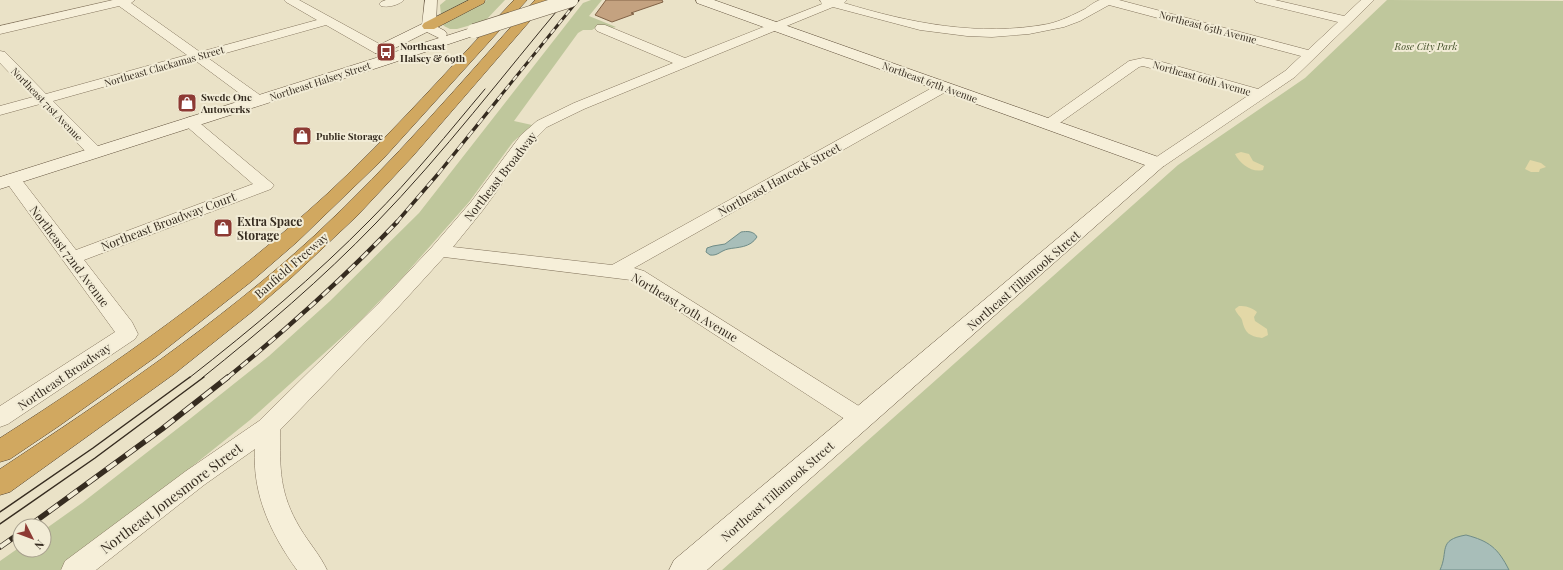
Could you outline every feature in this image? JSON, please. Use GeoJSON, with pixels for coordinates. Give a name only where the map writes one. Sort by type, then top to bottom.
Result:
{"type":"FeatureCollection","features":[{"type":"Feature","properties":{"kind":"highway"},"geometry":{"type":"LineString","coordinates":[[429,26],[479,0]]}},
{"type":"Feature","properties":{"kind":"highway","name":"Banfield Freeway"},"geometry":{"type":"LineString","coordinates":[[0,452],[96,388],[155,345],[234,285],[290,237],[352,180],[521,0]]}},
{"type":"Feature","properties":{"kind":"highway","name":"Banfield Freeway"},"geometry":{"type":"LineString","coordinates":[[0,484],[105,412],[184,354],[252,299],[313,246],[352,210],[403,157],[542,0]]}},
{"type":"Feature","properties":{"kind":"street"},"geometry":{"type":"LineString","coordinates":[[290,0],[380,50]]}},
{"type":"Feature","properties":{"kind":"street"},"geometry":{"type":"LineString","coordinates":[[386,4],[398,0]]}},
{"type":"Feature","properties":{"kind":"street"},"geometry":{"type":"LineString","coordinates":[[429,26],[431,0]]}},
{"type":"Feature","properties":{"kind":"street","name":"Northeast Halsey Street"},"geometry":{"type":"LineString","coordinates":[[6,181],[571,0]]}},
{"type":"Feature","properties":{"kind":"street","name":"Northeast 67th Avenue"},"geometry":{"type":"LineString","coordinates":[[702,0],[1158,163]]}},
{"type":"Feature","properties":{"kind":"street"},"geometry":{"type":"LineString","coordinates":[[832,1],[888,20],[915,27],[954,32],[994,33],[1033,30],[1059,24],[1080,16],[1107,0]]}},
{"type":"Feature","properties":{"kind":"street","name":"Northeast 65th Avenue"},"geometry":{"type":"LineString","coordinates":[[1107,0],[1310,54]]}},
{"type":"Feature","properties":{"kind":"street"},"geometry":{"type":"LineString","coordinates":[[1260,0],[1346,20]]}},
{"type":"Feature","properties":{"kind":"street","name":"Northeast Tillamook Street"},"geometry":{"type":"LineString","coordinates":[[685,570],[1158,163],[1290,74],[1368,0]]}},
{"type":"Feature","properties":{"kind":"street"},"geometry":{"type":"LineString","coordinates":[[0,30],[123,1],[259,101],[304,80],[344,66],[429,26]]}},
{"type":"Feature","properties":{"kind":"street","name":"Northeast Broadway"},"geometry":{"type":"LineString","coordinates":[[268,427],[386,308],[440,251],[477,206],[519,148],[535,130],[553,118],[832,1]]}},
{"type":"Feature","properties":{"kind":"street","name":"Northeast Clackamas Street"},"geometry":{"type":"LineString","coordinates":[[0,112],[328,21]]}},
{"type":"Feature","properties":{"kind":"street"},"geometry":{"type":"LineString","coordinates":[[429,26],[431,29],[450,38]]}},
{"type":"Feature","properties":{"kind":"street"},"geometry":{"type":"LineString","coordinates":[[601,28],[685,63]]}},
{"type":"Feature","properties":{"kind":"street","name":"Northeast 71st Avenue"},"geometry":{"type":"LineString","coordinates":[[0,55],[95,152]]}},
{"type":"Feature","properties":{"kind":"street","name":"Northeast 66th Avenue"},"geometry":{"type":"LineString","coordinates":[[1049,124],[1134,64],[1143,62],[1155,64],[1260,94]]}},
{"type":"Feature","properties":{"kind":"street","name":"Northeast Hancock Street"},"geometry":{"type":"LineString","coordinates":[[615,271],[944,87]]}},
{"type":"Feature","properties":{"kind":"street","name":"Northeast Broadway Court"},"geometry":{"type":"LineString","coordinates":[[72,258],[265,185],[190,122]]}},
{"type":"Feature","properties":{"kind":"street","name":"Northeast 72nd Avenue"},"geometry":{"type":"LineString","coordinates":[[6,181],[72,258],[124,327],[127,334]]}},
{"type":"Feature","properties":{"kind":"street","name":"Northeast 70th Avenue"},"geometry":{"type":"LineString","coordinates":[[440,251],[615,271],[637,275],[862,419]]}},
{"type":"Feature","properties":{"kind":"street","name":"Northeast Broadway"},"geometry":{"type":"LineString","coordinates":[[0,418],[127,334]]}},
{"type":"Feature","properties":{"kind":"street"},"geometry":{"type":"LineString","coordinates":[[268,427],[267,472],[275,507],[301,555],[313,570]]}},
{"type":"Feature","properties":{"kind":"street","name":"Northeast Jonesmore Street"},"geometry":{"type":"LineString","coordinates":[[75,570],[195,478],[268,427]]}},
{"type":"Feature","properties":{"kind":"green space"},"geometry":{"type":"Polygon","coordinates":[[[446,0],[474,0],[441,15],[440,5],[446,0]]]}},
{"type":"Feature","properties":{"kind":"green space"},"geometry":{"type":"Polygon","coordinates":[[[487,0],[505,0],[485,21],[457,29],[450,29],[444,26],[443,24],[487,0]]]}},
{"type":"Feature","properties":{"kind":"green space"},"geometry":{"type":"Polygon","coordinates":[[[591,0],[602,0],[589,16],[616,27],[612,28],[600,25],[592,30],[583,30],[578,33],[514,121],[532,125],[513,142],[469,202],[402,278],[361,320],[250,420],[60,570],[0,570],[0,561],[12,553],[12,558],[52,558],[52,524],[82,503],[269,356],[330,301],[419,213],[583,3],[591,0]]]}},
{"type":"Feature","properties":{"kind":"green space","name":"Rose City Park"},"geometry":{"type":"Polygon","coordinates":[[[1387,0],[1563,1],[1563,570],[722,570],[1178,165],[1305,78],[1387,0]]]}},
{"type":"Feature","properties":{"kind":"sand"},"geometry":{"type":"Polygon","coordinates":[[[1241,152],[1249,154],[1253,161],[1264,166],[1263,170],[1259,171],[1251,169],[1243,164],[1235,154],[1241,152]]]}},
{"type":"Feature","properties":{"kind":"sand"},"geometry":{"type":"Polygon","coordinates":[[[1530,160],[1541,163],[1546,167],[1540,169],[1539,172],[1531,172],[1525,169],[1530,160]]]}},
{"type":"Feature","properties":{"kind":"sand"},"geometry":{"type":"Polygon","coordinates":[[[1239,306],[1248,307],[1257,312],[1254,317],[1255,321],[1267,329],[1268,335],[1262,338],[1251,335],[1246,331],[1235,309],[1239,306]]]}},
{"type":"Feature","properties":{"kind":"water"},"geometry":{"type":"Polygon","coordinates":[[[741,232],[752,233],[757,237],[754,241],[747,245],[728,249],[715,255],[710,255],[706,252],[707,248],[725,244],[741,232]]]}},
{"type":"Feature","properties":{"kind":"water"},"geometry":{"type":"Polygon","coordinates":[[[1466,535],[1481,540],[1492,546],[1501,556],[1509,570],[1440,570],[1447,543],[1457,537],[1466,535]]]}},
{"type":"Feature","properties":{"kind":"building"},"geometry":{"type":"Polygon","coordinates":[[[606,0],[662,0],[663,2],[631,13],[634,14],[612,22],[595,15],[606,0]]]}},
{"type":"Feature","properties":{"kind":"tram line"},"geometry":{"type":"LineString","coordinates":[[202,378],[292,303],[356,244],[426,169],[566,0]]}},
{"type":"Feature","properties":{"kind":"tram line"},"geometry":{"type":"LineString","coordinates":[[189,378],[283,301],[350,240],[401,188],[485,89]]}},
{"type":"Feature","properties":{"kind":"tram line"},"geometry":{"type":"LineString","coordinates":[[0,512],[93,448],[190,377]]}},
{"type":"Feature","properties":{"kind":"tram line"},"geometry":{"type":"LineString","coordinates":[[0,524],[95,458],[204,377]]}},
{"type":"Feature","properties":{"kind":"railway"},"geometry":{"type":"LineString","coordinates":[[498,99],[578,0]]}},
{"type":"Feature","properties":{"kind":"railway"},"geometry":{"type":"LineString","coordinates":[[396,223],[438,174],[499,98]]}},
{"type":"Feature","properties":{"kind":"railway"},"geometry":{"type":"LineString","coordinates":[[227,378],[315,303],[397,222]]}},
{"type":"Feature","properties":{"kind":"railway"},"geometry":{"type":"LineString","coordinates":[[40,518],[162,429],[228,377]]}},
{"type":"Feature","properties":{"kind":"railway"},"geometry":{"type":"LineString","coordinates":[[0,547],[12,539]]}},
{"type":"Feature","properties":{"kind":"place","name":"Northeast Halsey & 69th"},"geometry":{"type":"Point","coordinates":[386,52]}},
{"type":"Feature","properties":{"kind":"place","name":"Swede One Autowerks"},"geometry":{"type":"Point","coordinates":[187,103]}},
{"type":"Feature","properties":{"kind":"place","name":"Public Storage"},"geometry":{"type":"Point","coordinates":[302,136]}},
{"type":"Feature","properties":{"kind":"place","name":"Extra Space Storage"},"geometry":{"type":"Point","coordinates":[223,228]}}]}
